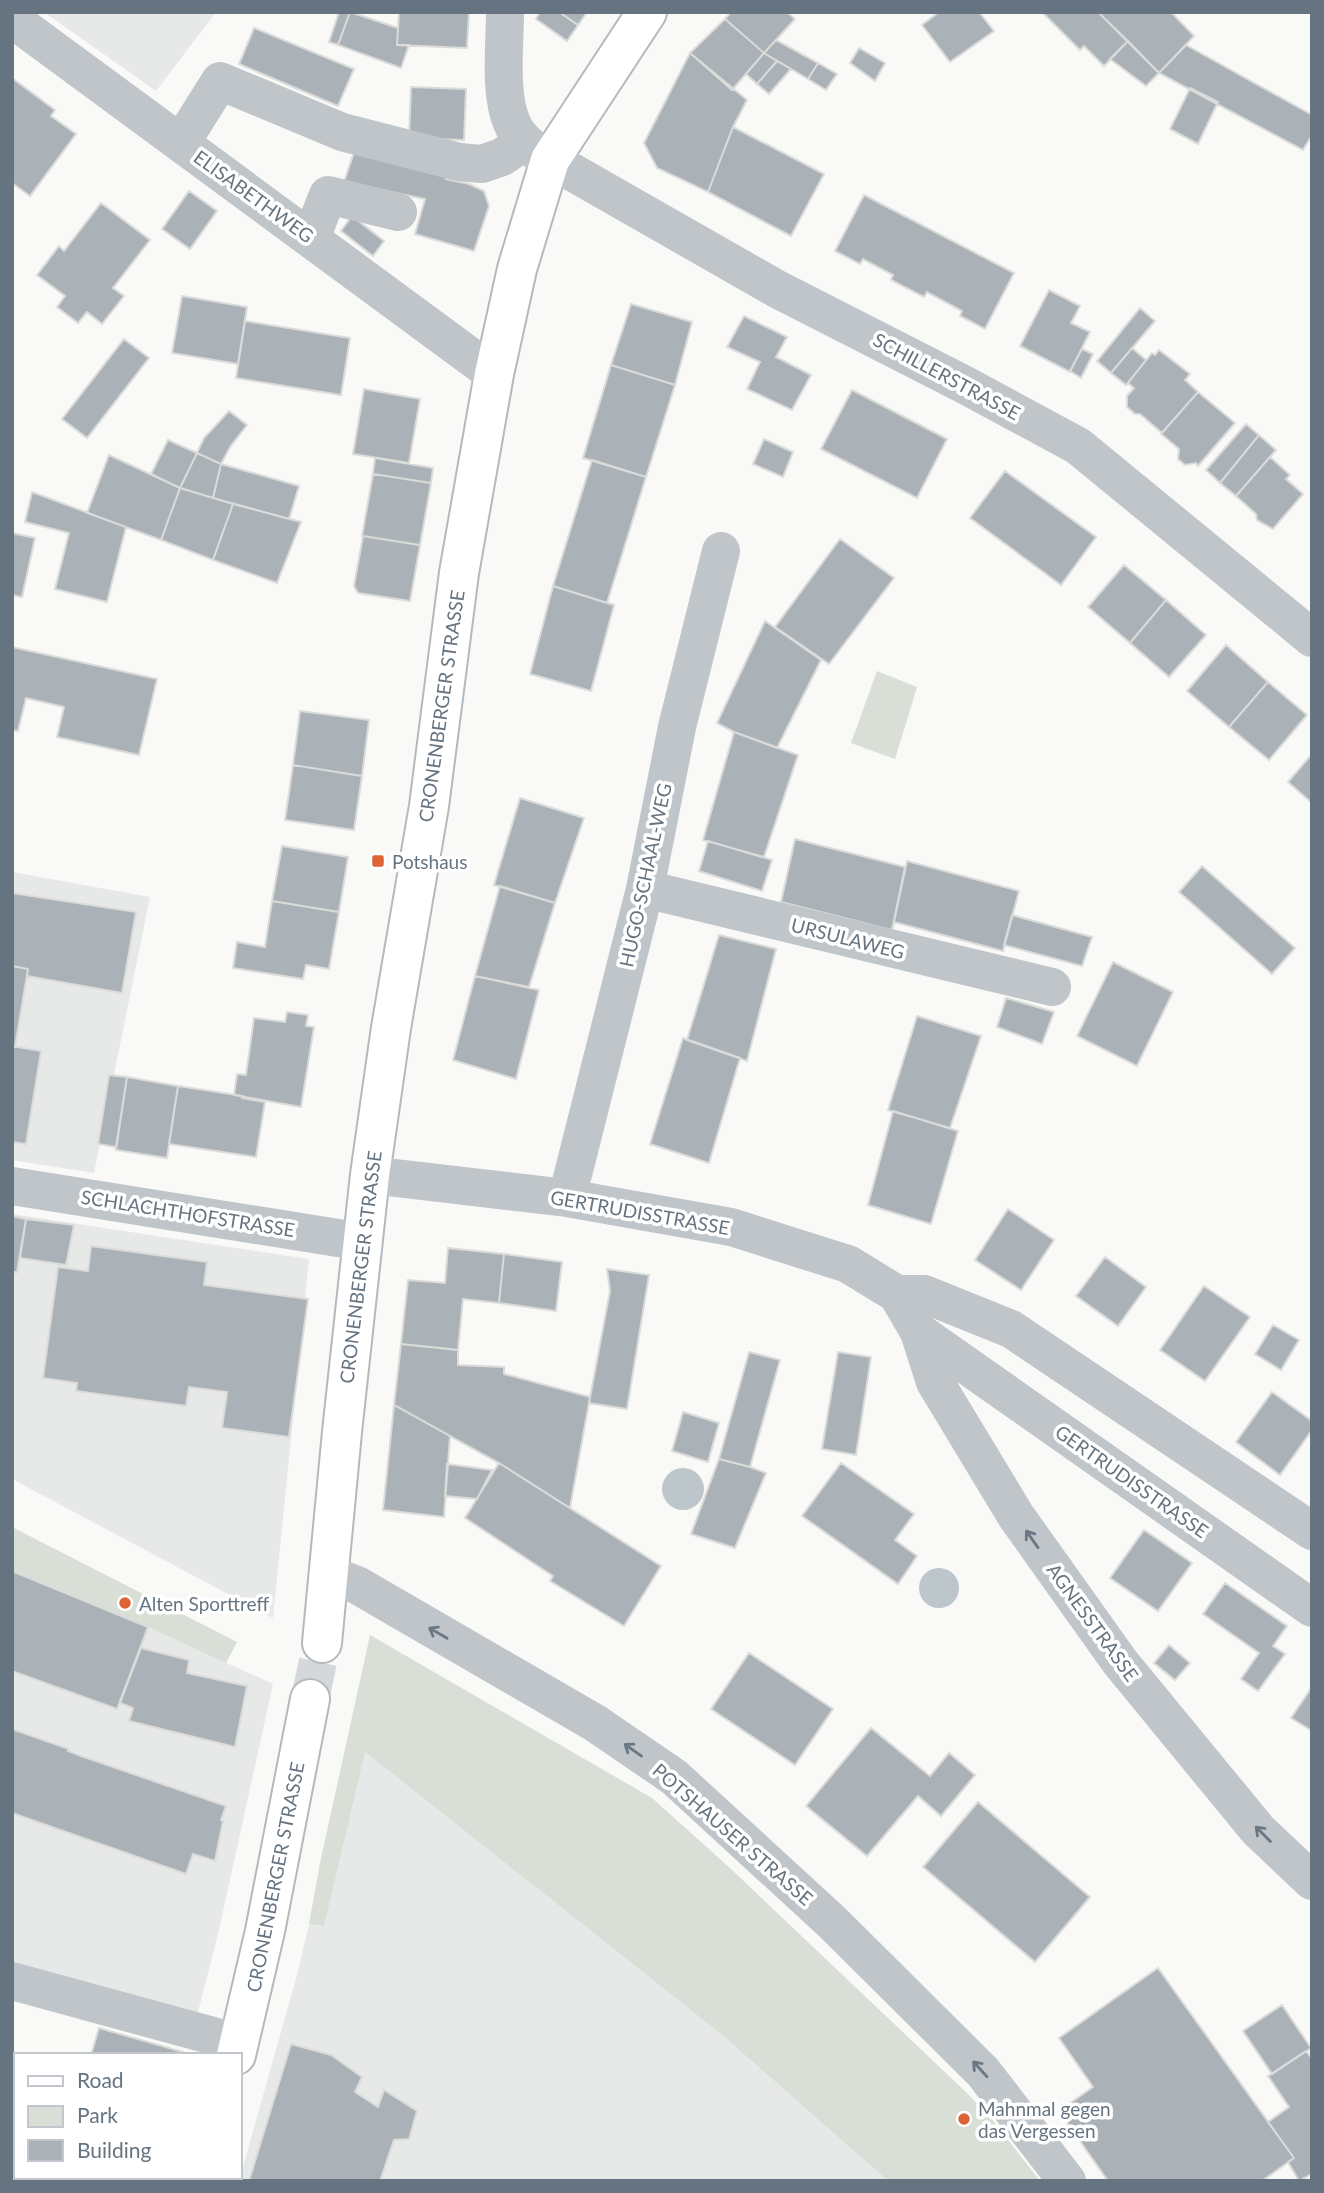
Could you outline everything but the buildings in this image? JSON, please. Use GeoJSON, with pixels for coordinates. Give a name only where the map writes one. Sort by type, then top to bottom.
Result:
{"type":"FeatureCollection","features":[{"type":"Feature","properties":{"kind":"main road","name":"CRONENBERGER STRASSE"},"geometry":{"type":"LineString","coordinates":[[322,1643],[370,1175],[391,1028],[429,806],[459,572],[537,151],[647,12]]}},
{"type":"Feature","properties":{"kind":"main road","name":"CRONENBERGER STRASSE"},"geometry":{"type":"LineString","coordinates":[[238,2049],[265,1931],[310,1699]]}},
{"type":"Feature","properties":{"kind":"street"},"geometry":{"type":"LineString","coordinates":[[505,12],[507,107],[512,125],[537,151]]}},
{"type":"Feature","properties":{"kind":"street","name":"ELISABETHWEG"},"geometry":{"type":"LineString","coordinates":[[12,19],[494,374]]}},
{"type":"Feature","properties":{"kind":"street"},"geometry":{"type":"LineString","coordinates":[[181,143],[220,81],[342,132],[459,162],[482,164],[502,157],[537,151]]}},
{"type":"Feature","properties":{"kind":"street","name":"SCHILLERSTRASSE"},"geometry":{"type":"LineString","coordinates":[[537,151],[777,289],[1078,446],[1312,638]]}},
{"type":"Feature","properties":{"kind":"street"},"geometry":{"type":"LineString","coordinates":[[311,238],[328,194],[398,212]]}},
{"type":"Feature","properties":{"kind":"street","name":"HUGO-SCHAAL-WEG"},"geometry":{"type":"LineString","coordinates":[[567,1198],[645,889],[677,727],[721,551]]}},
{"type":"Feature","properties":{"kind":"street","name":"URSULAWEG"},"geometry":{"type":"LineString","coordinates":[[645,889],[1052,986]]}},
{"type":"Feature","properties":{"kind":"street","name":"GERTRUDISSTRASSE"},"geometry":{"type":"LineString","coordinates":[[370,1175],[567,1198],[731,1227],[848,1264],[897,1294],[919,1332],[1312,1608]]}},
{"type":"Feature","properties":{"kind":"street","name":"SCHLACHTHOFSTRASSE"},"geometry":{"type":"LineString","coordinates":[[12,1186],[363,1242]]}},
{"type":"Feature","properties":{"kind":"street","name":"GERTRUDISSTRASSE"},"geometry":{"type":"LineString","coordinates":[[897,1294],[924,1294],[1011,1329],[1312,1531]]}},
{"type":"Feature","properties":{"kind":"street","name":"AGNESSTRASSE"},"geometry":{"type":"LineString","coordinates":[[919,1332],[935,1382],[1016,1516],[1104,1640],[1258,1830],[1312,1881]]}},
{"type":"Feature","properties":{"kind":"street","name":"POTSHAUSER STRASSE"},"geometry":{"type":"LineString","coordinates":[[328,1574],[357,1586],[595,1723],[674,1777],[832,1922],[983,2072],[1067,2181]]}},
{"type":"Feature","properties":{"kind":"street"},"geometry":{"type":"LineString","coordinates":[[12,1981],[238,2049]]}},
{"type":"Feature","properties":{"kind":"shaded area"},"geometry":{"type":"Polygon","coordinates":[[[44,12],[216,12],[156,91],[44,12]]]}},
{"type":"Feature","properties":{"kind":"shaded area"},"geometry":{"type":"Polygon","coordinates":[[[12,872],[150,897],[94,1173],[12,1160],[12,872]]]}},
{"type":"Feature","properties":{"kind":"shaded area"},"geometry":{"type":"Polygon","coordinates":[[[12,1214],[309,1259],[273,1618],[12,1479],[12,1214]]]}},
{"type":"Feature","properties":{"kind":"shaded area"},"geometry":{"type":"Polygon","coordinates":[[[683,1468],[698,1474],[704,1489],[698,1504],[683,1510],[668,1504],[662,1489],[668,1474],[683,1468]]]}},
{"type":"Feature","properties":{"kind":"shaded area"},"geometry":{"type":"Polygon","coordinates":[[[939,1568],[947,1569],[953,1574],[958,1580],[958,1596],[953,1602],[947,1607],[939,1608],[931,1607],[925,1602],[920,1596],[919,1588],[920,1580],[925,1574],[931,1569],[939,1568]]]}},
{"type":"Feature","properties":{"kind":"shaded area"},"geometry":{"type":"Polygon","coordinates":[[[12,1571],[148,1627],[273,1684],[219,1930],[196,2020],[12,1971],[12,1571]]]}},
{"type":"Feature","properties":{"kind":"shaded area"},"geometry":{"type":"Polygon","coordinates":[[[364,1751],[721,2034],[888,2181],[239,2181],[242,2179],[242,2170],[309,1924],[324,1926],[364,1751]]]}},
{"type":"Feature","properties":{"kind":"green space"},"geometry":{"type":"Polygon","coordinates":[[[877,671],[917,687],[895,759],[851,743],[877,671]]]}},
{"type":"Feature","properties":{"kind":"green space","name":"Alten Sporttreff"},"geometry":{"type":"Polygon","coordinates":[[[12,1527],[237,1642],[226,1663],[148,1627],[12,1571],[12,1527]]]}},
{"type":"Feature","properties":{"kind":"green space"},"geometry":{"type":"Polygon","coordinates":[[[370,1635],[652,1798],[731,1869],[968,2094],[991,2118],[1040,2181],[888,2181],[721,2034],[365,1752],[324,1926],[309,1924],[370,1635]]]}},
{"type":"Feature","properties":{"kind":"green space"},"geometry":{"type":"Polygon","coordinates":[[[12,2066],[14,2179],[66,2179],[12,2181],[12,2066]]]}},
{"type":"Feature","properties":{"kind":"tunnel"},"geometry":{"type":"LineString","coordinates":[[310,1699],[322,1643]]}},
{"type":"Feature","properties":{"kind":"place","name":"Potshaus"},"geometry":{"type":"Point","coordinates":[378,861]}},
{"type":"Feature","properties":{"kind":"place","name":"Alten Sporttreff"},"geometry":{"type":"Point","coordinates":[125,1603]}},
{"type":"Feature","properties":{"kind":"place","name":"Mahnmal gegen das Vergessen"},"geometry":{"type":"Point","coordinates":[964,2119]}}]}
